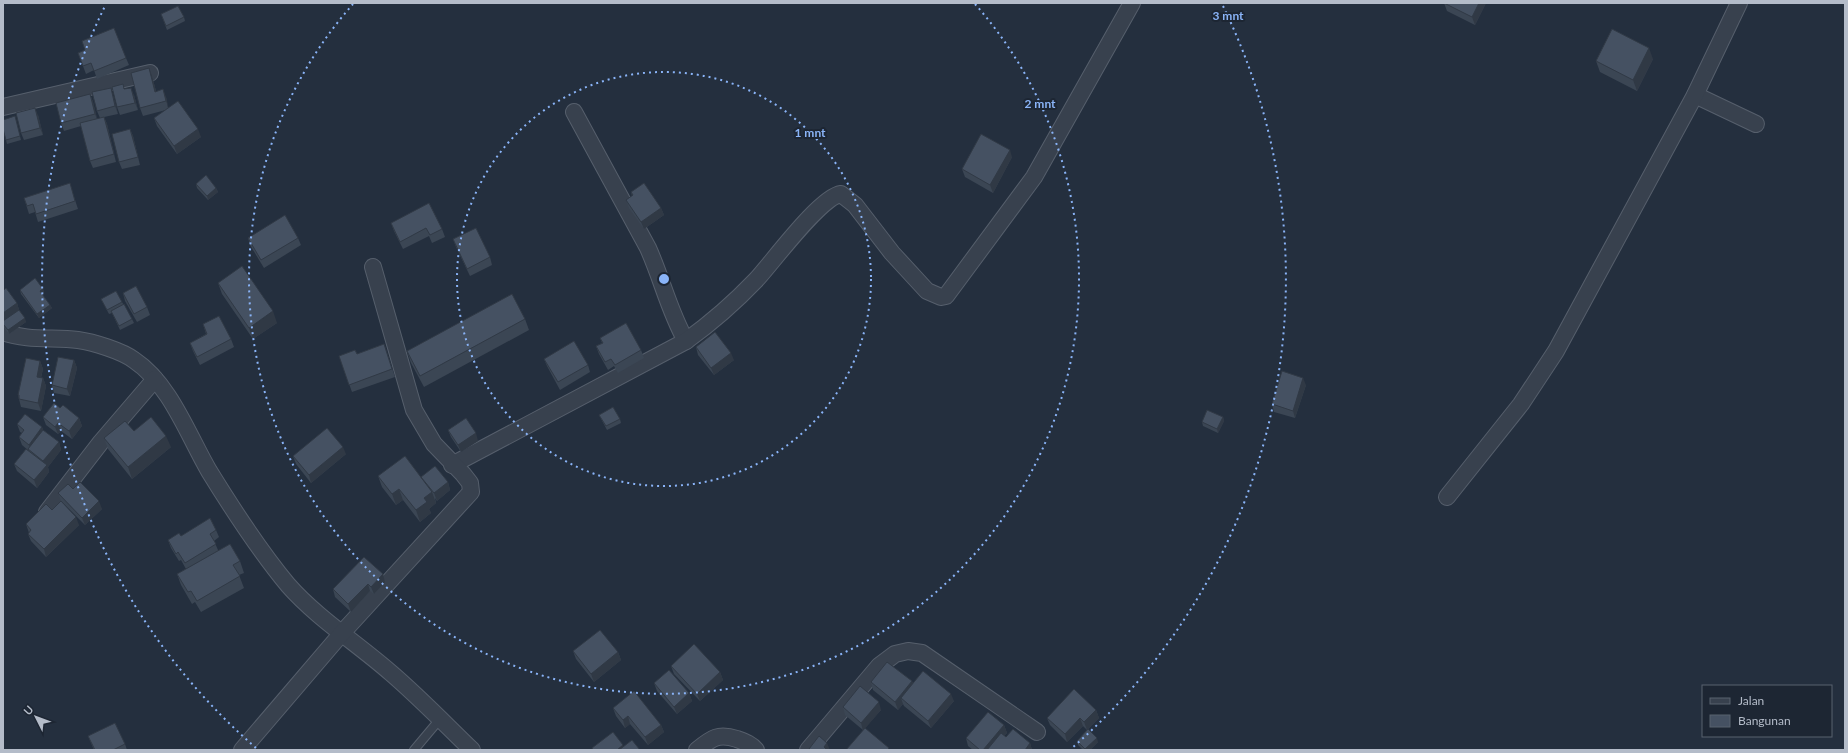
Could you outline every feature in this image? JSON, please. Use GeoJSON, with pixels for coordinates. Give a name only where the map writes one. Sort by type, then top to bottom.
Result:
{"type":"FeatureCollection","features":[{"type":"Feature","properties":{"kind":"street"},"geometry":{"type":"LineString","coordinates":[[452,465],[686,341],[712,323],[755,281],[810,218],[828,200],[836,195],[841,194],[855,205],[892,253],[927,291],[941,297],[946,296],[1034,177],[1132,3]]}},
{"type":"Feature","properties":{"kind":"street"},"geometry":{"type":"LineString","coordinates":[[1447,497],[1521,404],[1556,352],[1695,95],[1739,3]]}},
{"type":"Feature","properties":{"kind":"street"},"geometry":{"type":"LineString","coordinates":[[3,107],[150,73]]}},
{"type":"Feature","properties":{"kind":"street"},"geometry":{"type":"LineString","coordinates":[[1695,95],[1756,124]]}},
{"type":"Feature","properties":{"kind":"street"},"geometry":{"type":"LineString","coordinates":[[574,112],[648,248],[673,318],[686,341]]}},
{"type":"Feature","properties":{"kind":"street"},"geometry":{"type":"LineString","coordinates":[[242,750],[342,632],[472,492],[470,483],[434,444],[414,410],[374,267]]}},
{"type":"Feature","properties":{"kind":"street"},"geometry":{"type":"LineString","coordinates":[[3,332],[13,336],[79,340],[108,348],[134,359],[155,379],[175,408],[209,470],[266,556],[289,586],[319,615],[342,632],[392,674],[472,750]]}},
{"type":"Feature","properties":{"kind":"street"},"geometry":{"type":"LineString","coordinates":[[47,512],[101,442],[155,379]]}},
{"type":"Feature","properties":{"kind":"street"},"geometry":{"type":"LineString","coordinates":[[808,750],[879,666],[895,654],[908,651],[922,653],[1037,732]]}},
{"type":"Feature","properties":{"kind":"street"},"geometry":{"type":"LineString","coordinates":[[697,750],[710,740],[726,736],[750,744],[756,750]]}},
{"type":"Feature","properties":{"kind":"lane"},"geometry":{"type":"LineString","coordinates":[[414,750],[440,719]]}},
{"type":"Feature","properties":{"kind":"building"},"geometry":{"type":"Polygon","coordinates":[[[1444,3],[1479,3],[1472,17],[1444,3]]]}},
{"type":"Feature","properties":{"kind":"building"},"geometry":{"type":"Polygon","coordinates":[[[178,6],[184,17],[166,26],[161,14],[178,6]]]}},
{"type":"Feature","properties":{"kind":"building"},"geometry":{"type":"Polygon","coordinates":[[[114,28],[126,58],[94,71],[91,63],[83,66],[78,53],[85,50],[82,41],[114,28]]]}},
{"type":"Feature","properties":{"kind":"building"},"geometry":{"type":"Polygon","coordinates":[[[1612,29],[1649,48],[1633,80],[1596,61],[1612,29]]]}},
{"type":"Feature","properties":{"kind":"building"},"geometry":{"type":"Polygon","coordinates":[[[149,68],[155,92],[163,89],[166,101],[140,108],[131,73],[149,68]]]}},
{"type":"Feature","properties":{"kind":"building"},"geometry":{"type":"Polygon","coordinates":[[[123,84],[124,89],[131,88],[135,103],[117,107],[112,87],[123,84]]]}},
{"type":"Feature","properties":{"kind":"building"},"geometry":{"type":"Polygon","coordinates":[[[111,88],[115,106],[97,111],[92,92],[111,88]]]}},
{"type":"Feature","properties":{"kind":"building"},"geometry":{"type":"Polygon","coordinates":[[[90,94],[95,114],[61,123],[56,103],[90,94]]]}},
{"type":"Feature","properties":{"kind":"building"},"geometry":{"type":"Polygon","coordinates":[[[178,101],[198,129],[174,146],[154,118],[178,101]]]}},
{"type":"Feature","properties":{"kind":"building"},"geometry":{"type":"Polygon","coordinates":[[[35,108],[40,128],[21,133],[16,113],[35,108]]]}},
{"type":"Feature","properties":{"kind":"building"},"geometry":{"type":"Polygon","coordinates":[[[15,116],[20,136],[6,140],[3,129],[3,120],[15,116]]]}},
{"type":"Feature","properties":{"kind":"building"},"geometry":{"type":"Polygon","coordinates":[[[104,117],[114,154],[90,161],[80,123],[104,117]]]}},
{"type":"Feature","properties":{"kind":"building"},"geometry":{"type":"Polygon","coordinates":[[[130,129],[138,157],[119,162],[112,134],[130,129]]]}},
{"type":"Feature","properties":{"kind":"building"},"geometry":{"type":"Polygon","coordinates":[[[981,134],[1010,150],[990,185],[962,169],[981,134]]]}},
{"type":"Feature","properties":{"kind":"building"},"geometry":{"type":"Polygon","coordinates":[[[206,175],[216,188],[207,196],[196,184],[206,175]]]}},
{"type":"Feature","properties":{"kind":"building"},"geometry":{"type":"Polygon","coordinates":[[[70,183],[75,201],[36,214],[33,204],[27,206],[24,198],[70,183]]]}},
{"type":"Feature","properties":{"kind":"building"},"geometry":{"type":"Polygon","coordinates":[[[644,183],[661,208],[641,222],[626,200],[633,195],[631,192],[644,183]]]}},
{"type":"Feature","properties":{"kind":"building"},"geometry":{"type":"Polygon","coordinates":[[[429,203],[442,229],[430,235],[426,228],[400,242],[391,223],[429,203]]]}},
{"type":"Feature","properties":{"kind":"building"},"geometry":{"type":"Polygon","coordinates":[[[285,215],[298,238],[261,260],[248,238],[285,215]]]}},
{"type":"Feature","properties":{"kind":"building"},"geometry":{"type":"Polygon","coordinates":[[[476,228],[490,257],[467,269],[453,239],[476,228]]]}},
{"type":"Feature","properties":{"kind":"building"},"geometry":{"type":"Polygon","coordinates":[[[242,266],[273,311],[249,328],[218,283],[242,266]]]}},
{"type":"Feature","properties":{"kind":"building"},"geometry":{"type":"Polygon","coordinates":[[[35,278],[43,289],[40,291],[50,305],[37,314],[20,290],[35,278]]]}},
{"type":"Feature","properties":{"kind":"building"},"geometry":{"type":"Polygon","coordinates":[[[136,286],[147,307],[134,314],[123,293],[136,286]]]}},
{"type":"Feature","properties":{"kind":"building"},"geometry":{"type":"Polygon","coordinates":[[[6,288],[17,303],[3,313],[3,291],[6,288]]]}},
{"type":"Feature","properties":{"kind":"building"},"geometry":{"type":"Polygon","coordinates":[[[116,291],[122,302],[107,310],[101,299],[116,291]]]}},
{"type":"Feature","properties":{"kind":"building"},"geometry":{"type":"Polygon","coordinates":[[[512,294],[525,319],[420,376],[407,351],[512,294]]]}},
{"type":"Feature","properties":{"kind":"building"},"geometry":{"type":"Polygon","coordinates":[[[124,304],[132,319],[119,326],[111,311],[124,304]]]}},
{"type":"Feature","properties":{"kind":"building"},"geometry":{"type":"Polygon","coordinates":[[[19,310],[25,318],[8,330],[3,324],[3,321],[19,310]]]}},
{"type":"Feature","properties":{"kind":"building"},"geometry":{"type":"Polygon","coordinates":[[[219,316],[231,339],[197,357],[190,343],[207,334],[203,324],[219,316]]]}},
{"type":"Feature","properties":{"kind":"building"},"geometry":{"type":"Polygon","coordinates":[[[626,323],[641,350],[615,365],[611,359],[605,362],[596,346],[603,343],[600,338],[626,323]]]}},
{"type":"Feature","properties":{"kind":"building"},"geometry":{"type":"Polygon","coordinates":[[[715,332],[731,353],[711,368],[696,347],[715,332]]]}},
{"type":"Feature","properties":{"kind":"building"},"geometry":{"type":"Polygon","coordinates":[[[574,341],[588,365],[558,382],[544,359],[574,341]]]}},
{"type":"Feature","properties":{"kind":"building"},"geometry":{"type":"Polygon","coordinates":[[[384,344],[392,369],[349,385],[339,356],[355,350],[357,354],[384,344]]]}},
{"type":"Feature","properties":{"kind":"building"},"geometry":{"type":"Polygon","coordinates":[[[58,357],[74,360],[67,389],[52,385],[58,357]]]}},
{"type":"Feature","properties":{"kind":"building"},"geometry":{"type":"Polygon","coordinates":[[[26,358],[40,361],[37,377],[43,378],[38,403],[19,399],[18,395],[26,358]]]}},
{"type":"Feature","properties":{"kind":"building"},"geometry":{"type":"Polygon","coordinates":[[[1282,371],[1303,378],[1293,411],[1272,404],[1282,371]]]}},
{"type":"Feature","properties":{"kind":"building"},"geometry":{"type":"Polygon","coordinates":[[[54,403],[60,408],[63,405],[79,418],[69,431],[58,423],[55,427],[43,417],[54,403]]]}},
{"type":"Feature","properties":{"kind":"building"},"geometry":{"type":"Polygon","coordinates":[[[613,407],[620,419],[606,426],[599,415],[613,407]]]}},
{"type":"Feature","properties":{"kind":"building"},"geometry":{"type":"Polygon","coordinates":[[[1207,410],[1223,417],[1217,429],[1202,422],[1207,410]]]}},
{"type":"Feature","properties":{"kind":"building"},"geometry":{"type":"Polygon","coordinates":[[[25,414],[42,427],[29,445],[19,437],[24,430],[17,424],[25,414]]]}},
{"type":"Feature","properties":{"kind":"building"},"geometry":{"type":"Polygon","coordinates":[[[151,417],[166,436],[128,467],[104,438],[125,421],[134,431],[151,417]]]}},
{"type":"Feature","properties":{"kind":"building"},"geometry":{"type":"Polygon","coordinates":[[[466,418],[476,433],[458,445],[448,430],[466,418]]]}},
{"type":"Feature","properties":{"kind":"building"},"geometry":{"type":"Polygon","coordinates":[[[327,428],[343,447],[309,475],[293,456],[327,428]]]}},
{"type":"Feature","properties":{"kind":"building"},"geometry":{"type":"Polygon","coordinates":[[[43,430],[59,442],[43,461],[28,449],[43,430]]]}},
{"type":"Feature","properties":{"kind":"building"},"geometry":{"type":"Polygon","coordinates":[[[26,449],[47,465],[34,480],[14,464],[26,449]]]}},
{"type":"Feature","properties":{"kind":"building"},"geometry":{"type":"Polygon","coordinates":[[[405,456],[432,492],[424,498],[427,502],[416,510],[399,489],[392,494],[378,476],[405,456]]]}},
{"type":"Feature","properties":{"kind":"building"},"geometry":{"type":"Polygon","coordinates":[[[435,466],[448,482],[434,493],[421,477],[435,466]]]}},
{"type":"Feature","properties":{"kind":"building"},"geometry":{"type":"Polygon","coordinates":[[[80,482],[99,501],[82,518],[58,493],[68,484],[73,489],[80,482]]]}},
{"type":"Feature","properties":{"kind":"building"},"geometry":{"type":"Polygon","coordinates":[[[61,501],[76,517],[44,549],[28,534],[31,530],[26,524],[46,504],[52,510],[61,501]]]}},
{"type":"Feature","properties":{"kind":"building"},"geometry":{"type":"Polygon","coordinates":[[[210,518],[216,530],[210,534],[216,544],[185,563],[178,552],[176,554],[168,540],[179,533],[181,536],[210,518]]]}},
{"type":"Feature","properties":{"kind":"building"},"geometry":{"type":"Polygon","coordinates":[[[230,544],[240,561],[233,565],[240,576],[197,601],[191,591],[188,592],[177,574],[230,544]]]}},
{"type":"Feature","properties":{"kind":"building"},"geometry":{"type":"Polygon","coordinates":[[[364,557],[383,574],[371,587],[368,584],[348,604],[333,589],[364,557]]]}},
{"type":"Feature","properties":{"kind":"building"},"geometry":{"type":"Polygon","coordinates":[[[600,630],[618,652],[591,674],[573,651],[600,630]]]}},
{"type":"Feature","properties":{"kind":"building"},"geometry":{"type":"Polygon","coordinates":[[[694,644],[720,672],[697,694],[671,666],[694,644]]]}},
{"type":"Feature","properties":{"kind":"building"},"geometry":{"type":"Polygon","coordinates":[[[887,662],[912,681],[895,702],[871,682],[887,662]]]}},
{"type":"Feature","properties":{"kind":"building"},"geometry":{"type":"Polygon","coordinates":[[[669,670],[689,693],[674,707],[654,683],[669,670]]]}},
{"type":"Feature","properties":{"kind":"building"},"geometry":{"type":"Polygon","coordinates":[[[923,671],[951,694],[928,721],[901,698],[923,671]]]}},
{"type":"Feature","properties":{"kind":"building"},"geometry":{"type":"Polygon","coordinates":[[[860,686],[879,702],[861,723],[843,707],[860,686]]]}},
{"type":"Feature","properties":{"kind":"building"},"geometry":{"type":"Polygon","coordinates":[[[1074,689],[1096,710],[1084,722],[1080,718],[1065,734],[1047,718],[1074,689]]]}},
{"type":"Feature","properties":{"kind":"building"},"geometry":{"type":"Polygon","coordinates":[[[634,691],[661,725],[645,737],[628,716],[623,720],[613,708],[634,691]]]}},
{"type":"Feature","properties":{"kind":"building"},"geometry":{"type":"Polygon","coordinates":[[[988,712],[1004,725],[983,750],[980,750],[966,738],[988,712]]]}},
{"type":"Feature","properties":{"kind":"building"},"geometry":{"type":"Polygon","coordinates":[[[115,723],[125,744],[113,750],[95,750],[88,736],[115,723]]]}},
{"type":"Feature","properties":{"kind":"building"},"geometry":{"type":"Polygon","coordinates":[[[865,728],[889,748],[887,750],[846,750],[865,728]]]}},
{"type":"Feature","properties":{"kind":"building"},"geometry":{"type":"Polygon","coordinates":[[[1013,729],[1030,743],[1025,750],[987,750],[1001,733],[1006,737],[1013,729]]]}},
{"type":"Feature","properties":{"kind":"building"},"geometry":{"type":"Polygon","coordinates":[[[1088,729],[1097,738],[1085,749],[1077,741],[1088,729]]]}},
{"type":"Feature","properties":{"kind":"building"},"geometry":{"type":"Polygon","coordinates":[[[613,732],[623,745],[617,750],[593,750],[592,748],[613,732]]]}},
{"type":"Feature","properties":{"kind":"building"},"geometry":{"type":"Polygon","coordinates":[[[819,736],[827,743],[824,747],[827,750],[809,749],[819,736]]]}},
{"type":"Feature","properties":{"kind":"building"},"geometry":{"type":"Polygon","coordinates":[[[632,740],[640,750],[619,750],[632,740]]]}}]}
